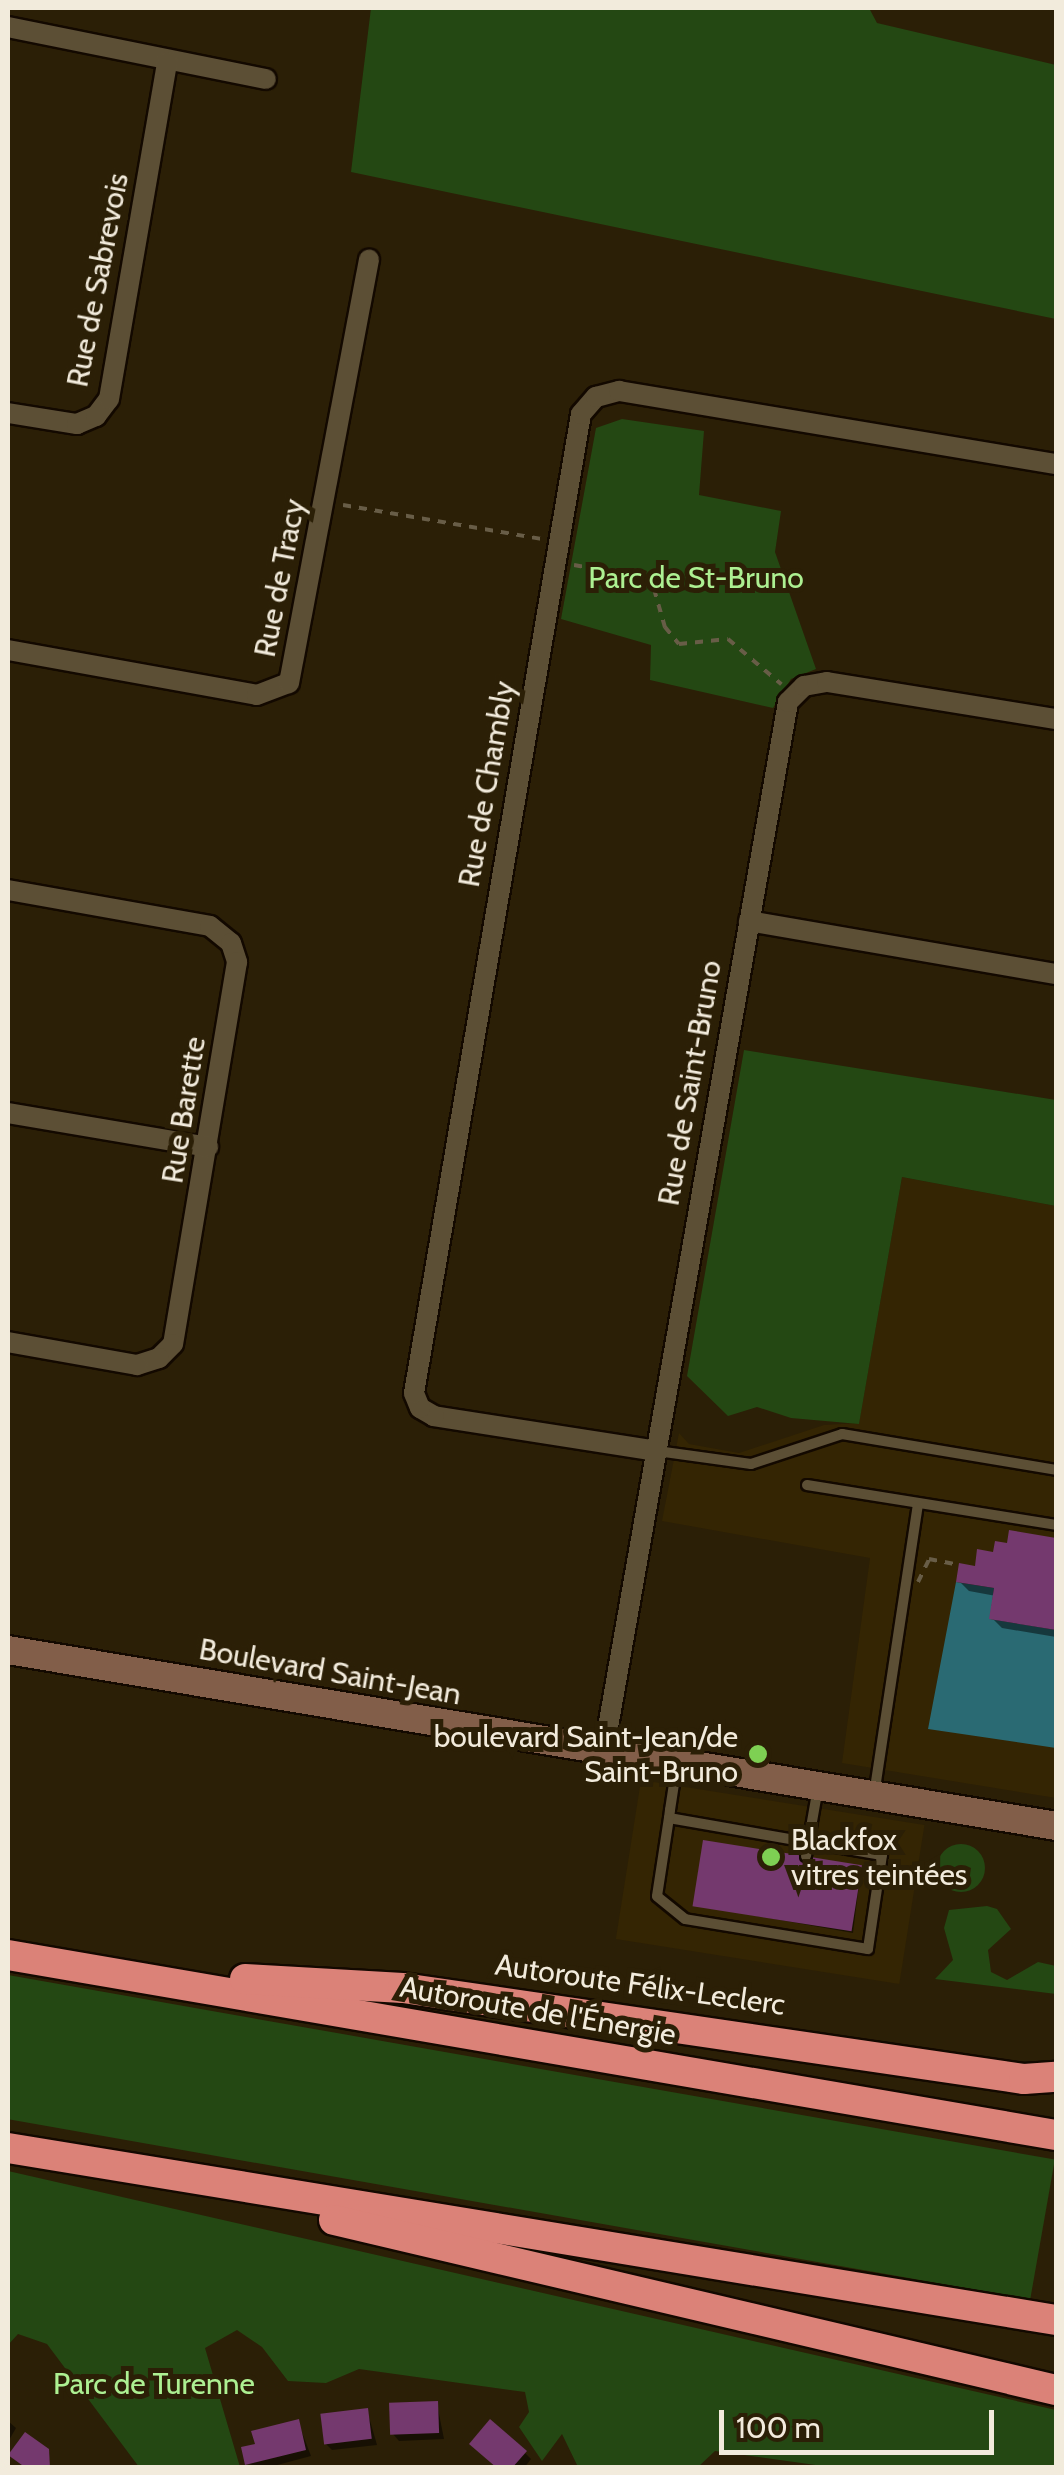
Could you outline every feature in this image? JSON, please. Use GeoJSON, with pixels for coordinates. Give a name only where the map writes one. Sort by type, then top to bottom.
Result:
{"type":"FeatureCollection","features":[{"type":"Feature","properties":{"kind":"highway","name":"Autoroute de l'Énergie"},"geometry":{"type":"LineString","coordinates":[[8,1955],[1056,2136]]}},
{"type":"Feature","properties":{"kind":"highway","name":"Autoroute Félix-Leclerc"},"geometry":{"type":"LineString","coordinates":[[92,1970],[403,1988],[1024,2080],[1056,2081]]}},
{"type":"Feature","properties":{"kind":"highway"},"geometry":{"type":"LineString","coordinates":[[8,2148],[1056,2320]]}},
{"type":"Feature","properties":{"kind":"highway"},"geometry":{"type":"LineString","coordinates":[[132,2171],[1056,2390]]}},
{"type":"Feature","properties":{"kind":"highway"},"geometry":{"type":"LineString","coordinates":[[940,2360],[1056,2374]]}},
{"type":"Feature","properties":{"kind":"street"},"geometry":{"type":"LineString","coordinates":[[8,27],[266,80]]}},
{"type":"Feature","properties":{"kind":"street","name":"Rue de Sabrevois"},"geometry":{"type":"LineString","coordinates":[[8,413],[77,424],[96,416],[109,399],[168,62]]}},
{"type":"Feature","properties":{"kind":"street","name":"Rue de Tracy"},"geometry":{"type":"LineString","coordinates":[[8,650],[274,693],[296,668],[369,259]]}},
{"type":"Feature","properties":{"kind":"street","name":"Rue de Chambly"},"geometry":{"type":"LineString","coordinates":[[657,1451],[434,1416],[420,1408],[414,1393],[580,418],[592,400],[613,391],[1056,464]]}},
{"type":"Feature","properties":{"kind":"street"},"geometry":{"type":"LineString","coordinates":[[797,690],[826,682],[1056,719]]}},
{"type":"Feature","properties":{"kind":"street","name":"Rue de Saint-Bruno"},"geometry":{"type":"LineString","coordinates":[[604,1750],[785,710],[797,690]]}},
{"type":"Feature","properties":{"kind":"street","name":"Rue Barette"},"geometry":{"type":"LineString","coordinates":[[8,890],[207,924],[229,940],[237,969],[178,1331],[164,1354],[133,1364],[8,1342]]}},
{"type":"Feature","properties":{"kind":"street"},"geometry":{"type":"LineString","coordinates":[[749,921],[1056,974]]}},
{"type":"Feature","properties":{"kind":"street"},"geometry":{"type":"LineString","coordinates":[[8,1113],[208,1148]]}},
{"type":"Feature","properties":{"kind":"street","name":"Boulevard Saint-Jean"},"geometry":{"type":"LineString","coordinates":[[8,1650],[1056,1826]]}},
{"type":"Feature","properties":{"kind":"lane"},"geometry":{"type":"LineString","coordinates":[[657,1451],[750,1464],[842,1434],[1056,1470]]}},
{"type":"Feature","properties":{"kind":"lane"},"geometry":{"type":"LineString","coordinates":[[807,1485],[1056,1525]]}},
{"type":"Feature","properties":{"kind":"lane"},"geometry":{"type":"LineString","coordinates":[[874,1796],[918,1504]]}},
{"type":"Feature","properties":{"kind":"lane"},"geometry":{"type":"LineString","coordinates":[[669,1818],[882,1854],[868,1948],[684,1919],[657,1896],[669,1818],[678,1763]]}},
{"type":"Feature","properties":{"kind":"lane"},"geometry":{"type":"LineString","coordinates":[[806,1856],[818,1786]]}},
{"type":"Feature","properties":{"kind":"lane"},"geometry":{"type":"LineString","coordinates":[[832,1860],[834,1846]]}},
{"type":"Feature","properties":{"kind":"lane"},"geometry":{"type":"LineString","coordinates":[[792,1936],[794,1922]]}},
{"type":"Feature","properties":{"kind":"lane"},"geometry":{"type":"LineString","coordinates":[[817,1940],[820,1927]]}},
{"type":"Feature","properties":{"kind":"path"},"geometry":{"type":"LineString","coordinates":[[326,502],[540,538],[557,555],[565,556],[568,564],[628,575],[654,589],[665,627],[679,644],[728,639],[789,691],[797,690]]}},
{"type":"Feature","properties":{"kind":"path"},"geometry":{"type":"LineString","coordinates":[[922,1583],[929,1559],[959,1564]]}},
{"type":"Feature","properties":{"kind":"shaded area"},"geometry":{"type":"Polygon","coordinates":[[[902,1177],[1056,1206],[1056,1798],[842,1763],[870,1558],[662,1521],[679,1433],[689,1444],[739,1453],[824,1425],[859,1423],[902,1177]]]}},
{"type":"Feature","properties":{"kind":"shaded area"},"geometry":{"type":"Polygon","coordinates":[[[641,1780],[924,1825],[899,1984],[616,1939],[641,1780]]]}},
{"type":"Feature","properties":{"kind":"green space"},"geometry":{"type":"Polygon","coordinates":[[[371,8],[869,8],[877,23],[1056,65],[1056,319],[351,172],[371,8]]]}},
{"type":"Feature","properties":{"kind":"green space","name":"Parc de St-Bruno"},"geometry":{"type":"Polygon","coordinates":[[[622,419],[704,431],[699,495],[781,511],[775,552],[816,669],[791,679],[773,708],[650,680],[651,645],[561,619],[596,428],[622,419]]]}},
{"type":"Feature","properties":{"kind":"green space"},"geometry":{"type":"Polygon","coordinates":[[[744,1050],[1056,1100],[1056,1206],[902,1177],[859,1424],[791,1418],[757,1407],[728,1416],[687,1376],[744,1050]]]}},
{"type":"Feature","properties":{"kind":"green space"},"geometry":{"type":"Polygon","coordinates":[[[961,1844],[978,1851],[985,1868],[978,1885],[961,1892],[944,1885],[937,1868],[944,1851],[961,1844]]]}},
{"type":"Feature","properties":{"kind":"green space"},"geometry":{"type":"Polygon","coordinates":[[[987,1906],[997,1909],[1011,1929],[988,1950],[991,1972],[1007,1980],[1038,1962],[1056,1966],[1056,1994],[935,1979],[953,1960],[944,1928],[949,1910],[987,1906]]]}},
{"type":"Feature","properties":{"kind":"green space"},"geometry":{"type":"Polygon","coordinates":[[[8,1975],[1055,2160],[1030,2299],[8,2119],[8,1975]]]}},
{"type":"Feature","properties":{"kind":"green space","name":"Parc de Turenne"},"geometry":{"type":"Polygon","coordinates":[[[8,2171],[1056,2410],[1056,2467],[837,2468],[715,2451],[698,2467],[578,2467],[562,2434],[542,2461],[519,2427],[529,2412],[525,2392],[359,2369],[326,2383],[288,2381],[262,2347],[237,2330],[205,2348],[240,2467],[139,2467],[47,2344],[18,2334],[8,2345],[8,2171]]]}},
{"type":"Feature","properties":{"kind":"water"},"geometry":{"type":"Polygon","coordinates":[[[956,1582],[994,1588],[990,1619],[1056,1630],[1056,1748],[928,1729],[956,1582]]]}},
{"type":"Feature","properties":{"kind":"building"},"geometry":{"type":"Polygon","coordinates":[[[1009,1530],[1056,1538],[1056,1630],[989,1619],[994,1588],[956,1582],[959,1563],[975,1566],[977,1549],[993,1552],[995,1541],[1007,1543],[1009,1530]]]}},
{"type":"Feature","properties":{"kind":"building"},"geometry":{"type":"Polygon","coordinates":[[[703,1840],[862,1865],[852,1931],[693,1906],[703,1840]]]}},
{"type":"Feature","properties":{"kind":"building"},"geometry":{"type":"Polygon","coordinates":[[[438,2401],[439,2433],[390,2435],[389,2403],[438,2401]]]}},
{"type":"Feature","properties":{"kind":"building"},"geometry":{"type":"Polygon","coordinates":[[[368,2408],[372,2439],[324,2445],[320,2414],[368,2408]]]}},
{"type":"Feature","properties":{"kind":"building"},"geometry":{"type":"Polygon","coordinates":[[[299,2419],[306,2450],[245,2465],[241,2447],[255,2444],[251,2431],[299,2419]]]}},
{"type":"Feature","properties":{"kind":"building"},"geometry":{"type":"Polygon","coordinates":[[[490,2419],[527,2451],[512,2468],[497,2468],[469,2444],[490,2419]]]}},
{"type":"Feature","properties":{"kind":"building"},"geometry":{"type":"Polygon","coordinates":[[[25,2432],[49,2449],[50,2468],[26,2468],[8,2455],[25,2432]]]}},
{"type":"Feature","properties":{"kind":"place","name":"boulevard Saint-Jean/de Saint-Bruno"},"geometry":{"type":"Point","coordinates":[758,1754]}},
{"type":"Feature","properties":{"kind":"place","name":"Blackfox vitres teintées"},"geometry":{"type":"Point","coordinates":[771,1857]}}]}
